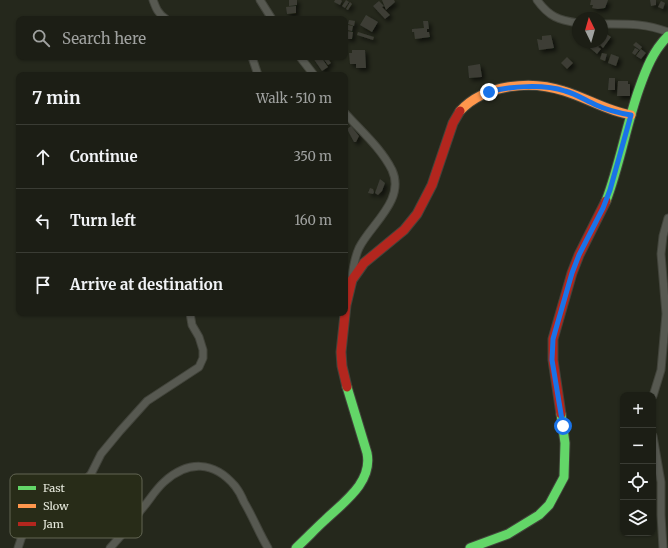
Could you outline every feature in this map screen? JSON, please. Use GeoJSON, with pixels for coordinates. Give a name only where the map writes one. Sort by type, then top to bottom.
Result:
{"type":"FeatureCollection","features":[{"type":"Feature","properties":{"kind":"street"},"geometry":{"type":"LineString","coordinates":[[154,0],[161,16]]}},
{"type":"Feature","properties":{"kind":"street"},"geometry":{"type":"LineString","coordinates":[[260,0],[270,16]]}},
{"type":"Feature","properties":{"kind":"street"},"geometry":{"type":"LineString","coordinates":[[537,0],[551,16],[572,22]]}},
{"type":"Feature","properties":{"kind":"street"},"geometry":{"type":"LineString","coordinates":[[608,24],[655,26],[668,32]]}},
{"type":"Feature","properties":{"kind":"street"},"geometry":{"type":"LineString","coordinates":[[470,548],[508,534],[539,515],[549,505],[564,477],[565,443],[552,360],[553,339],[572,273],[610,190],[631,115],[647,67],[659,45],[668,36]]}},
{"type":"Feature","properties":{"kind":"street"},"geometry":{"type":"LineString","coordinates":[[253,60],[257,72]]}},
{"type":"Feature","properties":{"kind":"street"},"geometry":{"type":"LineString","coordinates":[[302,60],[312,72]]}},
{"type":"Feature","properties":{"kind":"street"},"geometry":{"type":"LineString","coordinates":[[352,280],[369,258],[390,242],[412,222],[433,184],[454,120],[459,112],[476,98],[501,88],[551,88],[564,90],[597,105],[631,115]]}},
{"type":"Feature","properties":{"kind":"street"},"geometry":{"type":"LineString","coordinates":[[348,116],[385,158],[393,172],[394,179],[391,201],[383,216],[364,239],[359,249],[348,295]]}},
{"type":"Feature","properties":{"kind":"street"},"geometry":{"type":"LineString","coordinates":[[654,392],[661,370],[667,316],[661,254],[663,236],[668,218]]}},
{"type":"Feature","properties":{"kind":"street"},"geometry":{"type":"LineString","coordinates":[[91,474],[101,454],[147,401],[199,367],[203,358],[203,350],[192,325],[190,316]]}},
{"type":"Feature","properties":{"kind":"street"},"geometry":{"type":"LineString","coordinates":[[296,548],[350,497],[363,480],[368,467],[367,454],[346,386],[341,354],[345,316]]}},
{"type":"Feature","properties":{"kind":"street"},"geometry":{"type":"LineString","coordinates":[[656,453],[661,482],[662,548]]}},
{"type":"Feature","properties":{"kind":"street"},"geometry":{"type":"LineString","coordinates":[[142,509],[164,482],[184,469],[193,466],[209,467],[236,487],[268,548]]}},
{"type":"Feature","properties":{"kind":"street"},"geometry":{"type":"LineString","coordinates":[[661,529],[668,533]]}},
{"type":"Feature","properties":{"kind":"street"},"geometry":{"type":"LineString","coordinates":[[18,548],[21,538]]}},
{"type":"Feature","properties":{"kind":"street"},"geometry":{"type":"LineString","coordinates":[[110,548],[119,538]]}},
{"type":"Feature","properties":{"kind":"building"},"geometry":{"type":"Polygon","coordinates":[[[289,0],[297,0],[297,5],[289,6],[289,0]]]}},
{"type":"Feature","properties":{"kind":"building"},"geometry":{"type":"Polygon","coordinates":[[[335,0],[342,1],[340,5],[334,2],[335,0]]]}},
{"type":"Feature","properties":{"kind":"building"},"geometry":{"type":"Polygon","coordinates":[[[346,0],[349,2],[345,8],[342,6],[346,0]]]}},
{"type":"Feature","properties":{"kind":"building"},"geometry":{"type":"Polygon","coordinates":[[[382,0],[394,0],[395,2],[386,10],[382,0]]]}},
{"type":"Feature","properties":{"kind":"building"},"geometry":{"type":"Polygon","coordinates":[[[591,0],[608,0],[605,8],[598,9],[592,8],[593,5],[590,5],[591,0]]]}},
{"type":"Feature","properties":{"kind":"building"},"geometry":{"type":"Polygon","coordinates":[[[650,0],[656,0],[656,5],[651,6],[650,0]]]}},
{"type":"Feature","properties":{"kind":"building"},"geometry":{"type":"Polygon","coordinates":[[[379,1],[384,6],[382,7],[390,15],[385,19],[373,6],[379,1]]]}},
{"type":"Feature","properties":{"kind":"building"},"geometry":{"type":"Polygon","coordinates":[[[661,1],[665,3],[663,9],[658,7],[661,1]]]}},
{"type":"Feature","properties":{"kind":"building"},"geometry":{"type":"Polygon","coordinates":[[[350,2],[352,4],[348,10],[346,9],[350,2]]]}},
{"type":"Feature","properties":{"kind":"building"},"geometry":{"type":"Polygon","coordinates":[[[296,6],[296,13],[287,14],[286,7],[296,6]]]}},
{"type":"Feature","properties":{"kind":"building"},"geometry":{"type":"Polygon","coordinates":[[[366,15],[378,22],[372,32],[360,25],[366,15]]]}},
{"type":"Feature","properties":{"kind":"building"},"geometry":{"type":"Polygon","coordinates":[[[349,20],[355,21],[354,26],[348,24],[349,20]]]}},
{"type":"Feature","properties":{"kind":"building"},"geometry":{"type":"Polygon","coordinates":[[[423,21],[428,21],[429,29],[427,29],[427,32],[429,32],[430,37],[415,39],[412,29],[424,28],[423,21]]]}},
{"type":"Feature","properties":{"kind":"building"},"geometry":{"type":"Polygon","coordinates":[[[348,25],[353,26],[352,31],[348,30],[348,25]]]}},
{"type":"Feature","properties":{"kind":"building"},"geometry":{"type":"Polygon","coordinates":[[[348,31],[353,32],[352,39],[348,39],[348,31]]]}},
{"type":"Feature","properties":{"kind":"building"},"geometry":{"type":"Polygon","coordinates":[[[358,32],[374,37],[373,40],[357,35],[358,32]]]}},
{"type":"Feature","properties":{"kind":"building"},"geometry":{"type":"Polygon","coordinates":[[[551,35],[554,48],[539,50],[537,39],[542,40],[542,36],[551,35]]]}},
{"type":"Feature","properties":{"kind":"building"},"geometry":{"type":"Polygon","coordinates":[[[636,42],[642,47],[640,50],[633,45],[636,42]]]}},
{"type":"Feature","properties":{"kind":"building"},"geometry":{"type":"Polygon","coordinates":[[[590,48],[601,49],[597,54],[590,48]]]}},
{"type":"Feature","properties":{"kind":"building"},"geometry":{"type":"Polygon","coordinates":[[[635,48],[639,50],[635,55],[632,53],[635,48]]]}},
{"type":"Feature","properties":{"kind":"building"},"geometry":{"type":"Polygon","coordinates":[[[641,49],[646,53],[641,59],[636,56],[641,49]]]}},
{"type":"Feature","properties":{"kind":"building"},"geometry":{"type":"Polygon","coordinates":[[[352,50],[365,50],[366,68],[356,68],[356,64],[350,64],[349,53],[352,53],[352,50]]]}},
{"type":"Feature","properties":{"kind":"building"},"geometry":{"type":"Polygon","coordinates":[[[602,53],[607,54],[605,61],[600,59],[602,53]]]}},
{"type":"Feature","properties":{"kind":"building"},"geometry":{"type":"Polygon","coordinates":[[[611,54],[619,57],[616,66],[608,63],[611,54]]]}},
{"type":"Feature","properties":{"kind":"building"},"geometry":{"type":"Polygon","coordinates":[[[567,57],[573,63],[567,69],[561,63],[567,57]]]}},
{"type":"Feature","properties":{"kind":"building"},"geometry":{"type":"Polygon","coordinates":[[[314,60],[323,60],[328,67],[322,71],[314,60]]]}},
{"type":"Feature","properties":{"kind":"building"},"geometry":{"type":"Polygon","coordinates":[[[324,60],[329,60],[331,63],[328,65],[324,60]]]}},
{"type":"Feature","properties":{"kind":"building"},"geometry":{"type":"Polygon","coordinates":[[[480,64],[482,77],[469,78],[468,66],[480,64]]]}},
{"type":"Feature","properties":{"kind":"building"},"geometry":{"type":"Polygon","coordinates":[[[609,78],[615,78],[615,90],[608,90],[609,78]]]}},
{"type":"Feature","properties":{"kind":"building"},"geometry":{"type":"Polygon","coordinates":[[[618,81],[628,81],[628,84],[630,84],[630,96],[617,96],[618,81]]]}},
{"type":"Feature","properties":{"kind":"building"},"geometry":{"type":"Polygon","coordinates":[[[351,126],[359,136],[356,142],[354,142],[348,128],[351,126]]]}},
{"type":"Feature","properties":{"kind":"building"},"geometry":{"type":"Polygon","coordinates":[[[380,179],[385,183],[382,191],[378,195],[375,193],[380,179]]]}},
{"type":"Feature","properties":{"kind":"building"},"geometry":{"type":"Polygon","coordinates":[[[370,188],[373,189],[373,194],[368,193],[370,188]]]}},
{"type":"Feature","properties":{"kind":"traffic: fast"},"geometry":{"type":"LineString","coordinates":[[606,201],[634,103],[647,67],[658,48],[668,36]]}},
{"type":"Feature","properties":{"kind":"traffic: fast"},"geometry":{"type":"LineString","coordinates":[[296,548],[348,499],[355,491],[366,473],[368,463],[367,453],[347,387]]}},
{"type":"Feature","properties":{"kind":"traffic: fast"},"geometry":{"type":"LineString","coordinates":[[470,548],[508,534],[539,515],[549,505],[564,477],[565,443],[561,414]]}},
{"type":"Feature","properties":{"kind":"traffic: slow"},"geometry":{"type":"LineString","coordinates":[[460,111],[470,102],[482,95],[495,90],[523,85],[564,91],[614,111],[631,115]]}},
{"type":"Feature","properties":{"kind":"traffic: jam"},"geometry":{"type":"LineString","coordinates":[[348,297],[352,280],[364,263],[404,230],[417,214],[432,185],[453,123],[460,111]]}},
{"type":"Feature","properties":{"kind":"traffic: jam"},"geometry":{"type":"LineString","coordinates":[[561,414],[553,360],[553,339],[572,273],[579,255],[606,201]]}},
{"type":"Feature","properties":{"kind":"traffic: jam"},"geometry":{"type":"LineString","coordinates":[[345,316],[341,352],[342,366],[347,387]]}},
{"type":"Feature","properties":{"kind":"route"},"geometry":{"type":"LineString","coordinates":[[489,92],[501,88],[513,87],[551,88],[564,90],[597,105],[631,115],[613,182],[603,208],[579,255],[572,273],[553,339],[552,360],[563,426]]}}]}
